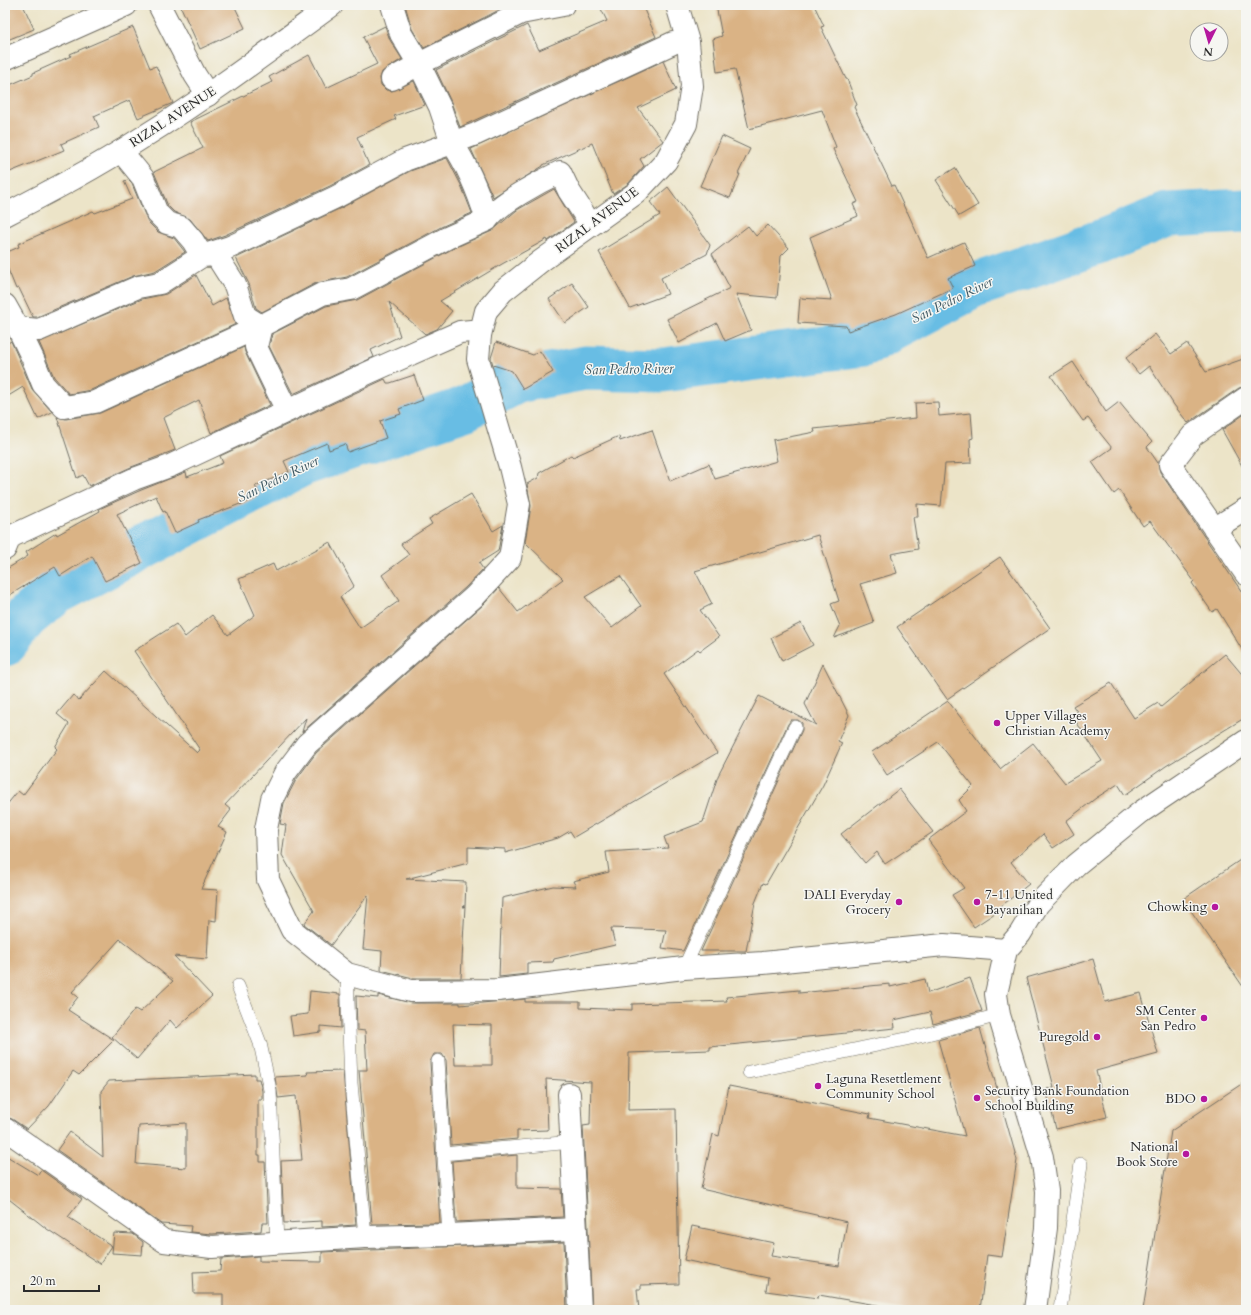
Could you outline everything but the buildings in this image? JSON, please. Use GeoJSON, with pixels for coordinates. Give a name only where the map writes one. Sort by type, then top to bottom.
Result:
{"type":"FeatureCollection","features":[{"type":"Feature","properties":{"kind":"street"},"geometry":{"type":"LineString","coordinates":[[5,59],[126,5]]}},
{"type":"Feature","properties":{"kind":"street"},"geometry":{"type":"LineString","coordinates":[[159,5],[195,75],[208,95]]}},
{"type":"Feature","properties":{"kind":"street","name":"RIZAL AVENUE"},"geometry":{"type":"LineString","coordinates":[[5,215],[121,151],[208,95],[332,5]]}},
{"type":"Feature","properties":{"kind":"street"},"geometry":{"type":"LineString","coordinates":[[392,5],[402,34],[419,64],[440,107],[452,143],[462,158],[470,178],[478,192],[487,220]]}},
{"type":"Feature","properties":{"kind":"street"},"geometry":{"type":"LineString","coordinates":[[392,79],[521,13],[562,5]]}},
{"type":"Feature","properties":{"kind":"street","name":"RIZAL AVENUE"},"geometry":{"type":"LineString","coordinates":[[347,974],[292,930],[268,880],[266,829],[272,799],[285,773],[307,744],[475,596],[510,558],[519,504],[510,467],[478,359],[480,335],[486,311],[503,292],[541,261],[636,193],[666,161],[686,124],[692,86],[688,42],[677,5]]}},
{"type":"Feature","properties":{"kind":"street"},"geometry":{"type":"LineString","coordinates":[[18,328],[39,330],[138,286],[160,283],[202,256],[230,247],[336,197],[405,160],[476,134],[673,43]]}},
{"type":"Feature","properties":{"kind":"street"},"geometry":{"type":"LineString","coordinates":[[121,151],[143,178],[157,213],[167,223],[182,227],[202,256]]}},
{"type":"Feature","properties":{"kind":"street"},"geometry":{"type":"LineString","coordinates":[[5,305],[33,359],[43,384],[64,407],[95,402],[261,326],[322,294],[351,288],[447,238],[487,220],[492,213],[535,185],[560,172],[569,191],[584,214]]}},
{"type":"Feature","properties":{"kind":"street"},"geometry":{"type":"LineString","coordinates":[[202,256],[216,255],[235,285],[245,316],[261,326]]}},
{"type":"Feature","properties":{"kind":"street"},"geometry":{"type":"LineString","coordinates":[[261,326],[256,347],[287,411]]}},
{"type":"Feature","properties":{"kind":"street"},"geometry":{"type":"LineString","coordinates":[[5,549],[10,537],[134,479],[170,466],[460,332],[471,331],[480,335]]}},
{"type":"Feature","properties":{"kind":"street"},"geometry":{"type":"LineString","coordinates":[[1246,398],[1194,435],[1170,465],[1246,574]]}},
{"type":"Feature","properties":{"kind":"street"},"geometry":{"type":"LineString","coordinates":[[1214,529],[1246,509]]}},
{"type":"Feature","properties":{"kind":"street"},"geometry":{"type":"LineString","coordinates":[[1035,1310],[1046,1228],[1047,1191],[1042,1157],[999,1015],[996,994],[1006,950],[1020,934],[1038,904],[1076,865],[1141,812],[1246,741]]}},
{"type":"Feature","properties":{"kind":"street"},"geometry":{"type":"LineString","coordinates":[[347,974],[411,991],[498,990],[684,968],[763,963],[944,945],[1006,950]]}},
{"type":"Feature","properties":{"kind":"street"},"geometry":{"type":"LineString","coordinates":[[569,1094],[580,1310]]}},
{"type":"Feature","properties":{"kind":"street"},"geometry":{"type":"LineString","coordinates":[[5,1129],[164,1241],[212,1247],[365,1237],[575,1229]]}},
{"type":"Feature","properties":{"kind":"lane"},"geometry":{"type":"LineString","coordinates":[[684,968],[795,727]]}},
{"type":"Feature","properties":{"kind":"lane"},"geometry":{"type":"LineString","coordinates":[[347,974],[351,1083],[365,1237]]}},
{"type":"Feature","properties":{"kind":"lane"},"geometry":{"type":"LineString","coordinates":[[238,986],[260,1043],[270,1090],[277,1242]]}},
{"type":"Feature","properties":{"kind":"lane"},"geometry":{"type":"LineString","coordinates":[[749,1072],[920,1036],[999,1015]]}},
{"type":"Feature","properties":{"kind":"lane"},"geometry":{"type":"LineString","coordinates":[[438,1061],[448,1235]]}},
{"type":"Feature","properties":{"kind":"lane"},"geometry":{"type":"LineString","coordinates":[[443,1154],[572,1142]]}},
{"type":"Feature","properties":{"kind":"lane"},"geometry":{"type":"LineString","coordinates":[[1060,1310],[1081,1164]]}},
{"type":"Feature","properties":{"kind":"waterway","name":"San Pedro River"},"geometry":{"type":"LineString","coordinates":[[5,644],[26,617],[57,592],[302,464],[464,409],[517,381],[585,368],[663,370],[864,344],[976,285],[1103,241],[1167,215],[1246,211]]}},
{"type":"Feature","properties":{"kind":"place","name":"Upper Villages Christian Academy"},"geometry":{"type":"Point","coordinates":[997,723]}},
{"type":"Feature","properties":{"kind":"place","name":"DALI Everyday Grocery"},"geometry":{"type":"Point","coordinates":[899,902]}},
{"type":"Feature","properties":{"kind":"place","name":"7-11 United Bayanihan"},"geometry":{"type":"Point","coordinates":[977,902]}},
{"type":"Feature","properties":{"kind":"place","name":"Chowking"},"geometry":{"type":"Point","coordinates":[1215,907]}},
{"type":"Feature","properties":{"kind":"place","name":"SM Center San Pedro"},"geometry":{"type":"Point","coordinates":[1204,1018]}},
{"type":"Feature","properties":{"kind":"place","name":"Puregold"},"geometry":{"type":"Point","coordinates":[1097,1037]}},
{"type":"Feature","properties":{"kind":"place","name":"Laguna Resettlement Community School"},"geometry":{"type":"Point","coordinates":[818,1086]}},
{"type":"Feature","properties":{"kind":"place","name":"Security Bank Foundation School Building"},"geometry":{"type":"Point","coordinates":[977,1098]}},
{"type":"Feature","properties":{"kind":"place","name":"BDO"},"geometry":{"type":"Point","coordinates":[1204,1099]}},
{"type":"Feature","properties":{"kind":"place","name":"National Book Store"},"geometry":{"type":"Point","coordinates":[1186,1154]}}]}
